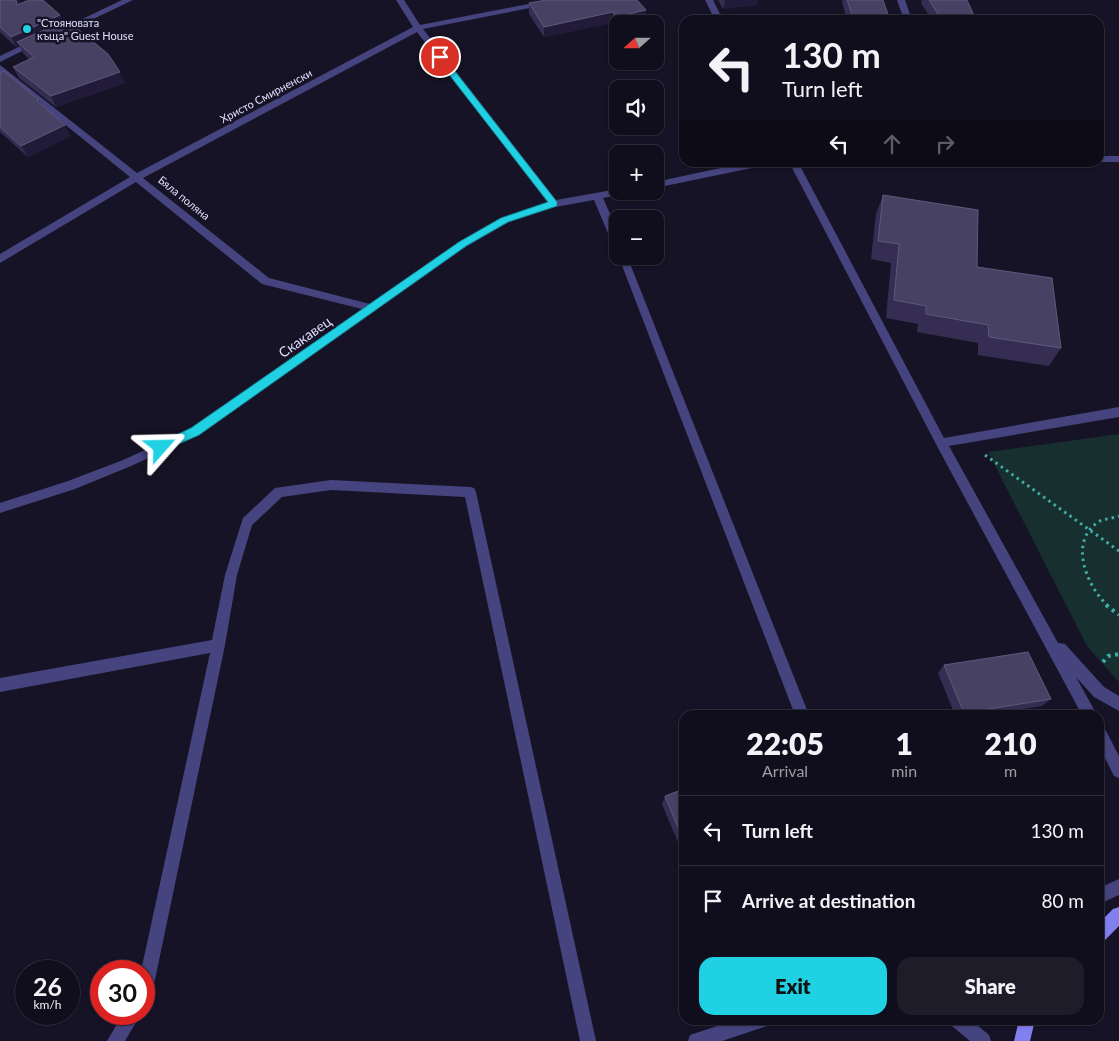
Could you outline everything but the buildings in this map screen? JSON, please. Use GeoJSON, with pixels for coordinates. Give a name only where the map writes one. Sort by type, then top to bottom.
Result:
{"type":"FeatureCollection","features":[{"type":"Feature","properties":{"kind":"main road"},"geometry":{"type":"LineString","coordinates":[[1104,929],[1119,915]]}},
{"type":"Feature","properties":{"kind":"main road"},"geometry":{"type":"LineString","coordinates":[[1022,1041],[1026,1025]]}},
{"type":"Feature","properties":{"kind":"street"},"geometry":{"type":"LineString","coordinates":[[52,35],[129,0]]}},
{"type":"Feature","properties":{"kind":"street"},"geometry":{"type":"LineString","coordinates":[[400,0],[418,28],[554,204]]}},
{"type":"Feature","properties":{"kind":"street","name":"Христо Смирненски"},"geometry":{"type":"LineString","coordinates":[[0,259],[137,177],[418,28],[562,0]]}},
{"type":"Feature","properties":{"kind":"street"},"geometry":{"type":"LineString","coordinates":[[709,0],[716,15]]}},
{"type":"Feature","properties":{"kind":"street"},"geometry":{"type":"LineString","coordinates":[[901,0],[906,15]]}},
{"type":"Feature","properties":{"kind":"street"},"geometry":{"type":"LineString","coordinates":[[0,59],[43,39]]}},
{"type":"Feature","properties":{"kind":"street","name":"Бяла поляна"},"geometry":{"type":"LineString","coordinates":[[0,68],[266,281],[372,308]]}},
{"type":"Feature","properties":{"kind":"street"},"geometry":{"type":"LineString","coordinates":[[1104,159],[1119,159]]}},
{"type":"Feature","properties":{"kind":"street"},"geometry":{"type":"LineString","coordinates":[[664,183],[742,167]]}},
{"type":"Feature","properties":{"kind":"street"},"geometry":{"type":"LineString","coordinates":[[796,167],[941,442],[1087,710]]}},
{"type":"Feature","properties":{"kind":"street","name":"Скакавец"},"geometry":{"type":"LineString","coordinates":[[0,508],[72,485],[127,463],[195,432],[463,244],[504,220],[554,204],[609,195]]}},
{"type":"Feature","properties":{"kind":"street"},"geometry":{"type":"LineString","coordinates":[[598,197],[609,223]]}},
{"type":"Feature","properties":{"kind":"street"},"geometry":{"type":"LineString","coordinates":[[626,265],[800,710]]}},
{"type":"Feature","properties":{"kind":"street"},"geometry":{"type":"LineString","coordinates":[[941,442],[1119,412]]}},
{"type":"Feature","properties":{"kind":"street"},"geometry":{"type":"LineString","coordinates":[[151,960],[231,575],[247,522],[279,492],[331,485],[470,492],[588,1041]]}},
{"type":"Feature","properties":{"kind":"street"},"geometry":{"type":"LineString","coordinates":[[1045,631],[1099,692],[1119,704]]}},
{"type":"Feature","properties":{"kind":"street"},"geometry":{"type":"LineString","coordinates":[[0,685],[218,645]]}},
{"type":"Feature","properties":{"kind":"street"},"geometry":{"type":"LineString","coordinates":[[1104,742],[1119,771]]}},
{"type":"Feature","properties":{"kind":"street"},"geometry":{"type":"LineString","coordinates":[[1104,894],[1119,887]]}},
{"type":"Feature","properties":{"kind":"street"},"geometry":{"type":"LineString","coordinates":[[115,1041],[126,1025]]}},
{"type":"Feature","properties":{"kind":"street"},"geometry":{"type":"LineString","coordinates":[[696,1041],[746,1025]]}},
{"type":"Feature","properties":{"kind":"street"},"geometry":{"type":"LineString","coordinates":[[964,1025],[983,1041]]}},
{"type":"Feature","properties":{"kind":"path"},"geometry":{"type":"LineString","coordinates":[[962,439],[1119,551]]}},
{"type":"Feature","properties":{"kind":"path"},"geometry":{"type":"LineString","coordinates":[[1119,516],[1110,517],[1094,525],[1084,539],[1081,556],[1086,576],[1098,596],[1119,615]]}},
{"type":"Feature","properties":{"kind":"green space"},"geometry":{"type":"Polygon","coordinates":[[[1119,434],[1119,682],[1087,646],[988,452],[1119,434]]]}},
{"type":"Feature","properties":{"kind":"place","name":"\"Стояновата къща\" Guest House"},"geometry":{"type":"Point","coordinates":[27,29]}},
{"type":"Feature","properties":{"kind":"route"},"geometry":{"type":"LineString","coordinates":[[161,447],[195,432],[463,244],[504,220],[554,204],[440,57]]}}]}
